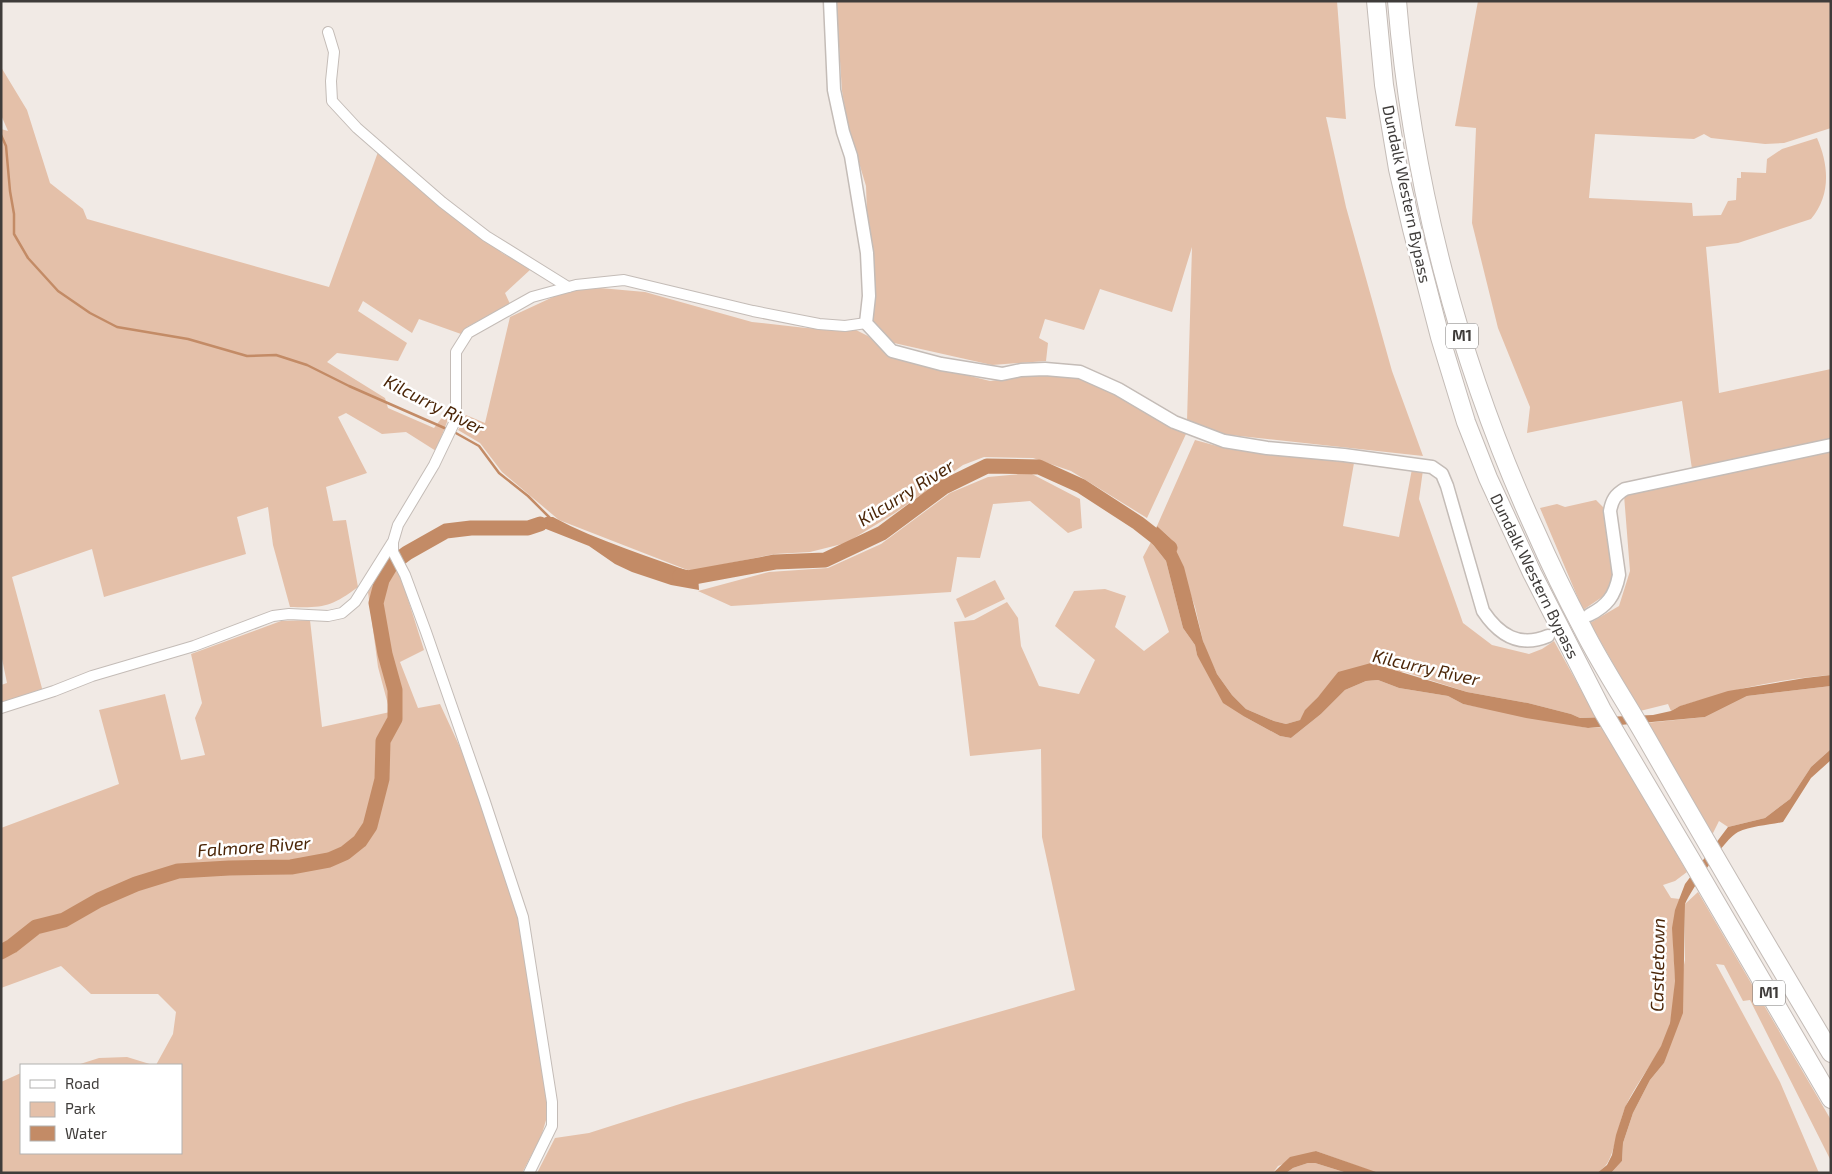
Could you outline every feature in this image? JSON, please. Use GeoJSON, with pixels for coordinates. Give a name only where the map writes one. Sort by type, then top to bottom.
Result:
{"type":"FeatureCollection","features":[{"type":"Feature","properties":{"kind":"highway","name":"Dundalk Western Bypass"},"geometry":{"type":"LineString","coordinates":[[1376,1],[1384,84],[1398,169],[1426,288],[1466,422],[1488,478],[1532,573],[1618,739],[1831,1099]]}},
{"type":"Feature","properties":{"kind":"highway","name":"Dundalk Western Bypass"},"geometry":{"type":"LineString","coordinates":[[1397,1],[1405,75],[1417,152],[1440,261],[1477,384],[1500,446],[1550,563],[1583,631],[1831,1054]]}},
{"type":"Feature","properties":{"kind":"street"},"geometry":{"type":"LineString","coordinates":[[830,1],[834,90],[843,132],[851,156],[866,253],[868,296],[866,323],[892,351],[941,364],[1002,374],[1021,370],[1045,369],[1080,372],[1118,389],[1174,422],[1224,441],[1267,448],[1432,467],[1442,474],[1483,611],[1492,624],[1501,632],[1514,639],[1537,641],[1548,636]]}},
{"type":"Feature","properties":{"kind":"street"},"geometry":{"type":"LineString","coordinates":[[328,32],[334,52],[331,81],[332,101],[347,118],[442,202],[486,236],[568,287]]}},
{"type":"Feature","properties":{"kind":"street"},"geometry":{"type":"LineString","coordinates":[[1,708],[54,691],[92,676],[194,646],[273,616],[289,614],[328,616],[342,613],[356,602],[393,547],[398,525],[445,444],[456,419],[456,352],[468,333],[532,297],[568,287],[624,280],[753,311],[819,324],[845,326],[866,323]]}},
{"type":"Feature","properties":{"kind":"street"},"geometry":{"type":"LineString","coordinates":[[1589,615],[1607,604],[1615,592],[1619,576],[1610,511],[1615,495],[1624,489],[1831,445]]}},
{"type":"Feature","properties":{"kind":"street"},"geometry":{"type":"LineString","coordinates":[[393,547],[405,575],[484,799],[523,918],[552,1102],[552,1126],[529,1173]]}},
{"type":"Feature","properties":{"kind":"green space"},"geometry":{"type":"Polygon","coordinates":[[[836,1],[1337,1],[1346,119],[1326,117],[1346,207],[1392,371],[1423,456],[1221,434],[1187,421],[1192,247],[1172,312],[1100,289],[1084,330],[1045,319],[1039,338],[1048,343],[1046,361],[992,365],[894,343],[871,321],[875,284],[866,186],[848,126],[842,91],[836,1]]]}},
{"type":"Feature","properties":{"kind":"green space"},"geometry":{"type":"Polygon","coordinates":[[[1478,1],[1831,1],[1831,128],[1784,143],[1765,144],[1711,138],[1704,134],[1694,139],[1595,134],[1589,198],[1692,203],[1693,216],[1721,215],[1728,201],[1736,200],[1737,178],[1741,178],[1741,172],[1766,173],[1767,159],[1782,149],[1817,138],[1824,159],[1826,180],[1822,200],[1811,219],[1738,243],[1706,247],[1719,393],[1831,369],[1831,441],[1692,469],[1682,401],[1527,433],[1530,407],[1498,328],[1472,223],[1476,128],[1455,126],[1478,1]]]}},
{"type":"Feature","properties":{"kind":"green space"},"geometry":{"type":"Polygon","coordinates":[[[1,67],[27,110],[50,183],[83,209],[87,219],[329,287],[378,152],[502,253],[531,269],[505,293],[510,304],[467,327],[461,334],[419,319],[412,333],[363,301],[358,311],[407,343],[398,361],[337,353],[327,362],[385,398],[388,408],[434,428],[444,415],[450,414],[436,451],[406,432],[382,434],[346,413],[338,417],[367,473],[326,487],[333,521],[346,520],[358,587],[341,599],[327,605],[290,607],[273,545],[268,507],[237,517],[246,554],[104,597],[92,549],[12,577],[43,692],[1,704],[1,685],[7,683],[1,654],[1,129],[8,131],[1,115],[1,67]]]}},
{"type":"Feature","properties":{"kind":"green space"},"geometry":{"type":"Polygon","coordinates":[[[600,288],[645,292],[752,322],[806,328],[856,330],[868,336],[890,356],[990,381],[1054,373],[1086,380],[1131,402],[1186,434],[1147,518],[1071,471],[1033,458],[984,457],[963,465],[895,513],[846,543],[810,552],[775,554],[690,571],[559,520],[502,472],[480,443],[458,430],[466,415],[485,423],[510,317],[566,291],[600,288]]]}},
{"type":"Feature","properties":{"kind":"green space"},"geometry":{"type":"Polygon","coordinates":[[[1195,440],[1228,449],[1354,463],[1343,526],[1399,537],[1412,469],[1423,470],[1419,499],[1463,623],[1492,645],[1529,654],[1542,649],[1554,641],[1596,717],[1580,718],[1528,703],[1467,692],[1405,672],[1338,672],[1300,720],[1286,724],[1246,709],[1232,695],[1217,674],[1207,653],[1195,607],[1170,538],[1157,526],[1195,440]]]}},
{"type":"Feature","properties":{"kind":"green space"},"geometry":{"type":"Polygon","coordinates":[[[1831,451],[1831,675],[1738,689],[1689,703],[1671,711],[1668,704],[1640,711],[1590,623],[1619,606],[1630,571],[1624,495],[1831,451]]]}},
{"type":"Feature","properties":{"kind":"green space"},"geometry":{"type":"Polygon","coordinates":[[[1030,473],[1080,499],[1082,528],[1068,533],[1030,501],[993,504],[980,558],[957,557],[951,592],[731,606],[698,591],[769,572],[828,568],[881,544],[950,493],[988,477],[1030,473]]]}},
{"type":"Feature","properties":{"kind":"green space"},"geometry":{"type":"Polygon","coordinates":[[[1596,500],[1607,511],[1614,576],[1608,593],[1583,610],[1540,508],[1557,504],[1565,507],[1596,500]]]}},
{"type":"Feature","properties":{"kind":"green space"},"geometry":{"type":"Polygon","coordinates":[[[1151,542],[1166,561],[1183,628],[1195,645],[1197,655],[1245,717],[1280,736],[1291,738],[1321,714],[1345,690],[1366,681],[1378,680],[1399,688],[1448,696],[1463,704],[1588,728],[1603,727],[1687,872],[1675,881],[1663,885],[1671,898],[1680,899],[1673,928],[1675,983],[1670,1023],[1656,1056],[1625,1108],[1612,1154],[1605,1166],[1597,1173],[1377,1173],[1316,1151],[1278,1166],[1273,1173],[537,1173],[555,1138],[589,1133],[686,1102],[1075,990],[1042,837],[1041,749],[970,756],[954,622],[974,620],[1007,602],[1018,618],[1021,646],[1039,686],[1079,694],[1095,660],[1055,626],[1074,591],[1105,589],[1126,596],[1115,627],[1144,651],[1169,632],[1143,557],[1151,542]]]}},
{"type":"Feature","properties":{"kind":"green space"},"geometry":{"type":"Polygon","coordinates":[[[390,555],[400,574],[424,650],[400,662],[418,708],[440,704],[476,782],[517,912],[549,1110],[541,1137],[522,1173],[1,1173],[1,1082],[20,1073],[20,1154],[182,1154],[182,1064],[157,1064],[173,1034],[176,1012],[158,994],[91,994],[61,966],[1,988],[1,828],[119,784],[99,710],[165,694],[181,760],[205,755],[195,718],[202,703],[191,654],[281,621],[310,620],[322,727],[390,712],[378,667],[368,592],[390,555]]]}},
{"type":"Feature","properties":{"kind":"green space"},"geometry":{"type":"Polygon","coordinates":[[[995,580],[1005,599],[965,618],[956,599],[995,580]]]}},
{"type":"Feature","properties":{"kind":"green space"},"geometry":{"type":"Polygon","coordinates":[[[1831,686],[1831,749],[1811,767],[1790,799],[1765,818],[1728,827],[1719,821],[1712,835],[1646,723],[1705,717],[1747,696],[1831,686]]]}},
{"type":"Feature","properties":{"kind":"green space"},"geometry":{"type":"Polygon","coordinates":[[[1698,892],[1831,1120],[1831,1161],[1750,1000],[1743,1001],[1724,965],[1716,964],[1780,1082],[1819,1173],[1611,1173],[1622,1161],[1623,1143],[1633,1113],[1650,1080],[1664,1063],[1685,960],[1685,904],[1698,892]]]}},
{"type":"Feature","properties":{"kind":"green space"},"geometry":{"type":"Polygon","coordinates":[[[127,1057],[150,1064],[80,1064],[99,1058],[127,1057]]]}},
{"type":"Feature","properties":{"kind":"green space"},"geometry":{"type":"Polygon","coordinates":[[[1308,1163],[1315,1163],[1347,1173],[1286,1173],[1293,1168],[1308,1163]]]}},
{"type":"Feature","properties":{"kind":"water"},"geometry":{"type":"Polygon","coordinates":[[[546,517],[553,517],[606,541],[698,575],[699,590],[671,585],[632,572],[615,564],[589,546],[546,529],[521,532],[522,524],[532,523],[546,517]]]}},
{"type":"Feature","properties":{"kind":"water"},"geometry":{"type":"Polygon","coordinates":[[[1157,526],[1170,538],[1184,567],[1203,641],[1217,674],[1232,695],[1246,709],[1286,724],[1300,720],[1305,710],[1338,672],[1371,663],[1467,692],[1528,703],[1580,718],[1653,715],[1671,711],[1680,706],[1728,691],[1805,678],[1831,675],[1831,686],[1747,696],[1705,717],[1588,728],[1526,718],[1463,704],[1448,696],[1399,688],[1378,680],[1366,681],[1345,690],[1321,714],[1291,738],[1280,736],[1223,703],[1197,655],[1195,645],[1183,628],[1166,561],[1151,542],[1157,526]]]}},
{"type":"Feature","properties":{"kind":"water"},"geometry":{"type":"Polygon","coordinates":[[[1831,749],[1831,760],[1811,778],[1783,822],[1749,828],[1732,836],[1701,876],[1685,904],[1683,1013],[1664,1063],[1650,1080],[1633,1113],[1623,1143],[1622,1161],[1611,1173],[1597,1173],[1607,1165],[1612,1155],[1625,1107],[1661,1046],[1670,1023],[1675,981],[1672,928],[1675,910],[1685,884],[1728,827],[1765,818],[1790,799],[1811,767],[1831,749]]]}},
{"type":"Feature","properties":{"kind":"water"},"geometry":{"type":"Polygon","coordinates":[[[1316,1151],[1377,1173],[1347,1173],[1315,1163],[1308,1163],[1293,1168],[1286,1173],[1273,1173],[1290,1157],[1316,1151]]]}},
{"type":"Feature","properties":{"kind":"waterway","name":"Kilcurry River"},"geometry":{"type":"LineString","coordinates":[[1,135],[6,146],[14,214],[14,234],[28,258],[58,291],[90,313],[117,327],[188,339],[247,356],[276,355],[307,365],[349,386],[449,430]]}},
{"type":"Feature","properties":{"kind":"waterway","name":"Kilcurry River"},"geometry":{"type":"LineString","coordinates":[[454,432],[479,446],[499,473],[528,496],[551,519]]}},
{"type":"Feature","properties":{"kind":"waterway","name":"Kilcurry River"},"geometry":{"type":"LineString","coordinates":[[680,576],[688,578],[775,562],[825,560],[882,533],[944,487],[987,466],[1039,467],[1081,486],[1138,523],[1170,548]]}},
{"type":"Feature","properties":{"kind":"waterway","name":"Falmore River"},"geometry":{"type":"LineString","coordinates":[[1,952],[12,946],[36,927],[64,920],[99,900],[136,884],[178,871],[291,867],[329,860],[345,853],[360,841],[370,826],[382,779],[383,741],[395,719],[395,690],[385,654],[376,603],[382,580],[391,565],[407,553],[446,531],[471,528],[528,528],[540,524]]}},
{"type":"Feature","properties":{"kind":"water label","name":"Castletown"},"geometry":{"type":"Point","coordinates":[1658,965]}}]}
